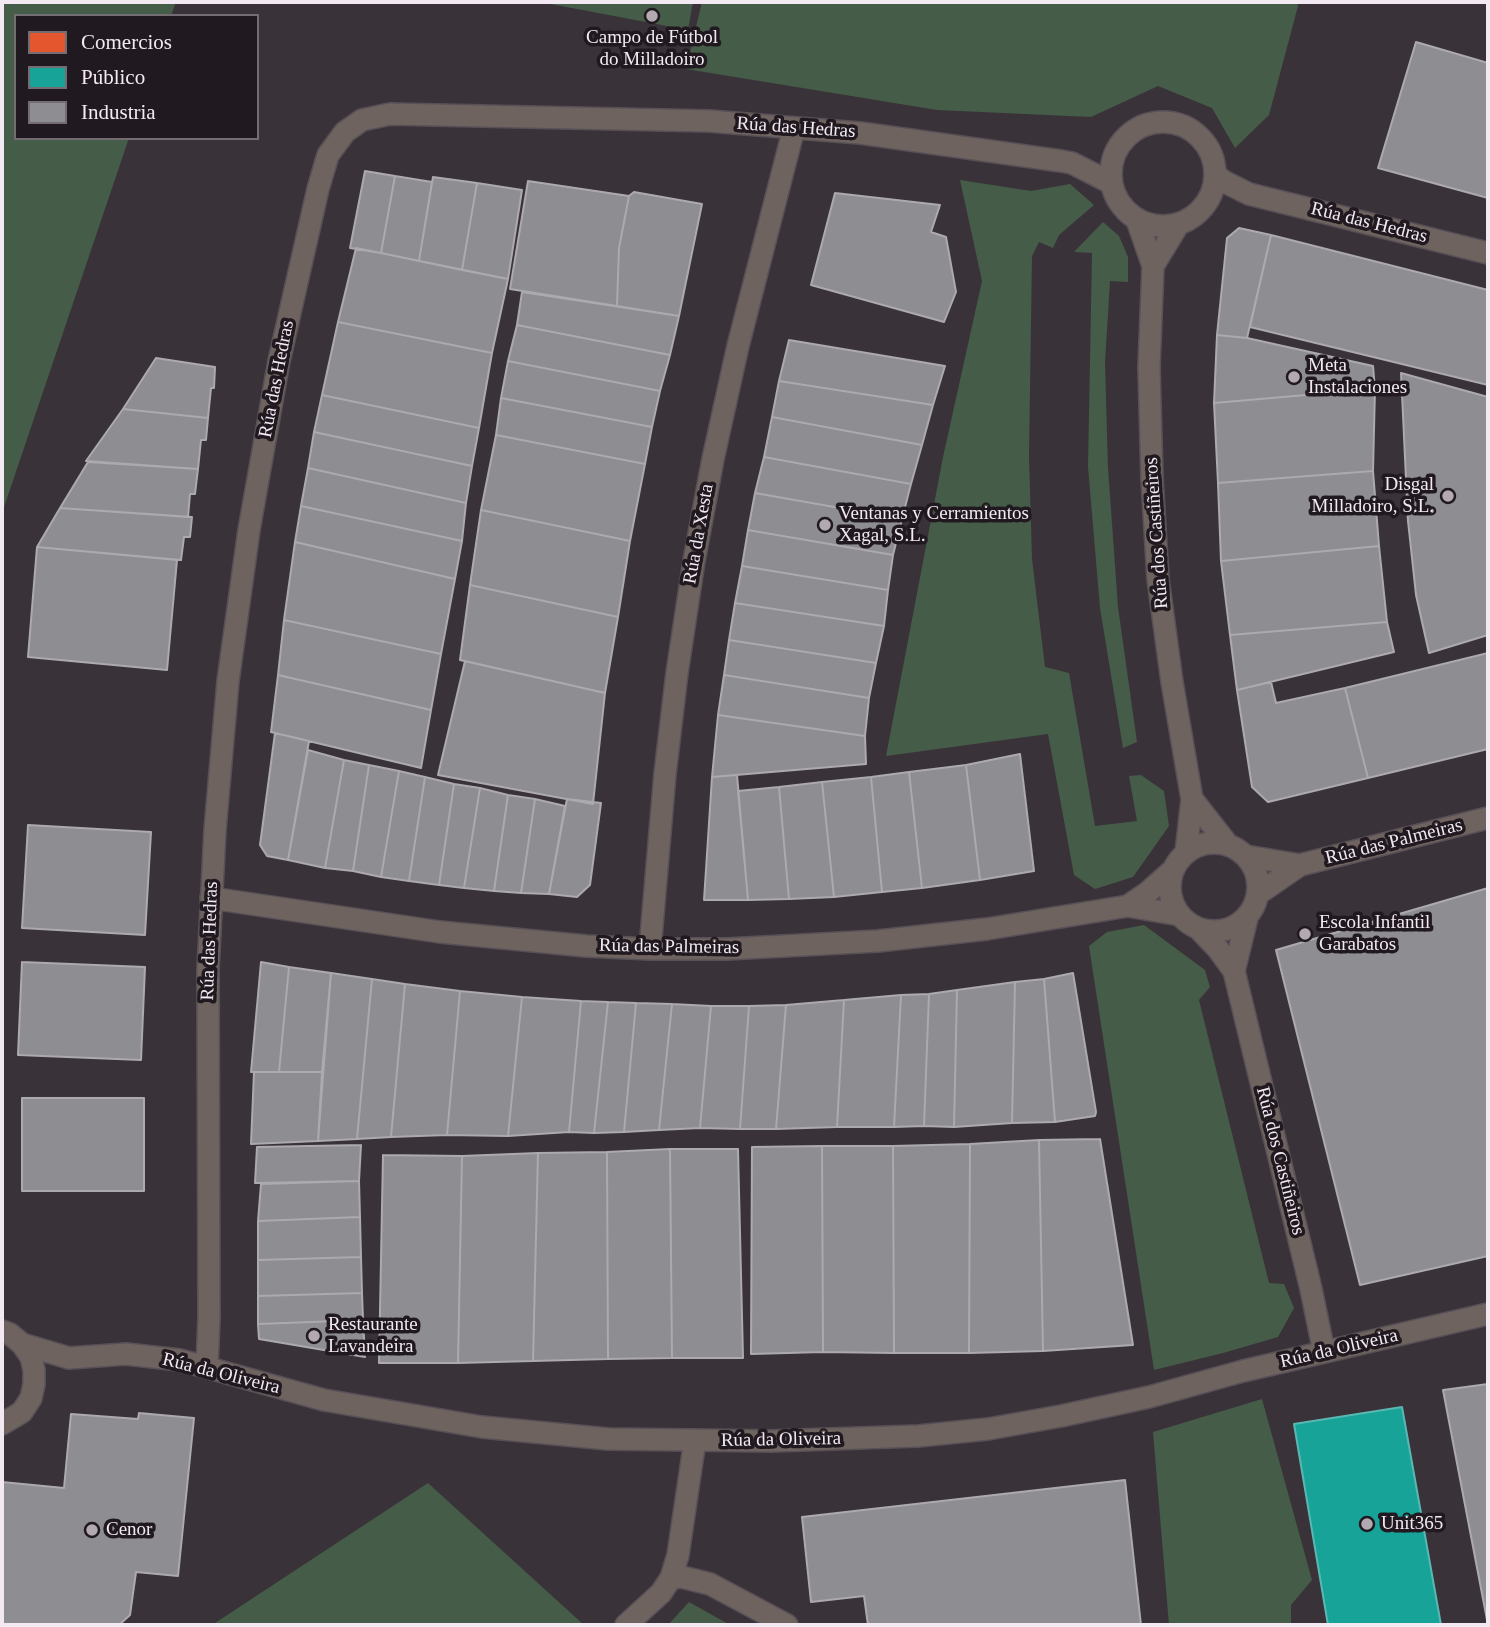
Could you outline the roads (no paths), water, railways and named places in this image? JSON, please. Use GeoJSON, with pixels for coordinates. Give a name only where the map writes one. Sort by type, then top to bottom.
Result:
{"type":"FeatureCollection","features":[{"type":"Feature","properties":{"kind":"street","name":"Rúa das Hedras"},"geometry":{"type":"LineString","coordinates":[[207,1367],[208,970],[227,695],[248,530],[279,360],[318,189],[328,155],[345,132],[362,120],[390,114],[709,121],[860,132],[1072,163],[1111,183]]}},
{"type":"Feature","properties":{"kind":"street","name":"Rúa das Hedras"},"geometry":{"type":"LineString","coordinates":[[1072,163],[1117,148],[1137,128],[1153,122],[1169,122],[1184,126],[1198,135],[1209,148],[1216,174],[1223,181],[1249,194],[1343,215],[1488,253]]}},
{"type":"Feature","properties":{"kind":"street","name":"Rúa da Xesta"},"geometry":{"type":"LineString","coordinates":[[650,949],[668,748],[694,561],[738,346],[794,128]]}},
{"type":"Feature","properties":{"kind":"street"},"geometry":{"type":"LineString","coordinates":[[1117,148],[1110,172],[1118,201],[1137,220],[1150,226],[1178,225]]}},
{"type":"Feature","properties":{"kind":"street"},"geometry":{"type":"LineString","coordinates":[[1201,209],[1210,199],[1216,174]]}},
{"type":"Feature","properties":{"kind":"street","name":"Rúa das Hedras"},"geometry":{"type":"LineString","coordinates":[[1178,225],[1201,209],[1230,197],[1249,194]]}},
{"type":"Feature","properties":{"kind":"street","name":"Rúa dos Castiñeiros"},"geometry":{"type":"LineString","coordinates":[[1137,220],[1153,266],[1149,368],[1158,579],[1192,799],[1180,861]]}},
{"type":"Feature","properties":{"kind":"street","name":"Rúa dos Castiñeiros"},"geometry":{"type":"LineString","coordinates":[[1153,266],[1178,225]]}},
{"type":"Feature","properties":{"kind":"street","name":"Rúa dos Castiñeiros"},"geometry":{"type":"LineString","coordinates":[[1192,799],[1237,850]]}},
{"type":"Feature","properties":{"kind":"street","name":"Rúa das Palmeiras"},"geometry":{"type":"LineString","coordinates":[[1258,894],[1300,865],[1488,818]]}},
{"type":"Feature","properties":{"kind":"street"},"geometry":{"type":"LineString","coordinates":[[1206,844],[1237,850],[1254,867],[1258,880],[1258,894],[1247,918],[1224,931],[1211,932],[1189,924],[1173,905],[1170,893],[1180,861],[1206,844]]}},
{"type":"Feature","properties":{"kind":"street","name":"Rúa das Palmeiras"},"geometry":{"type":"LineString","coordinates":[[1237,850],[1300,865]]}},
{"type":"Feature","properties":{"kind":"street","name":"Rúa das Palmeiras"},"geometry":{"type":"LineString","coordinates":[[1128,906],[1147,893],[1180,861]]}},
{"type":"Feature","properties":{"kind":"street","name":"Rúa das Palmeiras"},"geometry":{"type":"LineString","coordinates":[[211,898],[440,932],[586,946],[650,949],[727,949],[878,941],[987,929],[1128,906],[1180,915]]}},
{"type":"Feature","properties":{"kind":"street","name":"Rúa dos Castiñeiros"},"geometry":{"type":"LineString","coordinates":[[1234,971],[1247,918]]}},
{"type":"Feature","properties":{"kind":"street","name":"Rúa dos Castiñeiros"},"geometry":{"type":"LineString","coordinates":[[1199,929],[1234,971],[1324,1352]]}},
{"type":"Feature","properties":{"kind":"street","name":"Rúa da Oliveira"},"geometry":{"type":"LineString","coordinates":[[2,1331],[22,1344],[69,1358],[126,1354],[180,1360],[324,1400],[441,1421],[607,1439],[847,1439],[988,1429],[1149,1397],[1488,1314]]}},
{"type":"Feature","properties":{"kind":"street"},"geometry":{"type":"LineString","coordinates":[[2,1424],[22,1412],[31,1398],[34,1370],[22,1344]]}},
{"type":"Feature","properties":{"kind":"street"},"geometry":{"type":"LineString","coordinates":[[34,1384],[50,1369],[69,1358]]}},
{"type":"Feature","properties":{"kind":"street"},"geometry":{"type":"LineString","coordinates":[[626,1625],[661,1593],[671,1578],[678,1555],[695,1440]]}},
{"type":"Feature","properties":{"kind":"street"},"geometry":{"type":"LineString","coordinates":[[671,1578],[682,1577],[710,1584],[787,1625]]}},
{"type":"Feature","properties":{"kind":"place","name":"Campo de Fútbol do Milladoiro"},"geometry":{"type":"Point","coordinates":[652,16]}},
{"type":"Feature","properties":{"kind":"place","name":"Meta Instalaciones"},"geometry":{"type":"Point","coordinates":[1294,377]}},
{"type":"Feature","properties":{"kind":"place","name":"Disgal Milladoiro, S.L."},"geometry":{"type":"Point","coordinates":[1448,496]}},
{"type":"Feature","properties":{"kind":"place","name":"Ventanas y Cerramientos Xagal, S.L."},"geometry":{"type":"Point","coordinates":[825,525]}},
{"type":"Feature","properties":{"kind":"place","name":"Escola Infantil Garabatos"},"geometry":{"type":"Point","coordinates":[1305,934]}},
{"type":"Feature","properties":{"kind":"place","name":"Restaurante Lavandeira"},"geometry":{"type":"Point","coordinates":[314,1336]}},
{"type":"Feature","properties":{"kind":"place","name":"Unit365"},"geometry":{"type":"Point","coordinates":[1367,1524]}},
{"type":"Feature","properties":{"kind":"place","name":"Cenor"},"geometry":{"type":"Point","coordinates":[92,1530]}}]}
